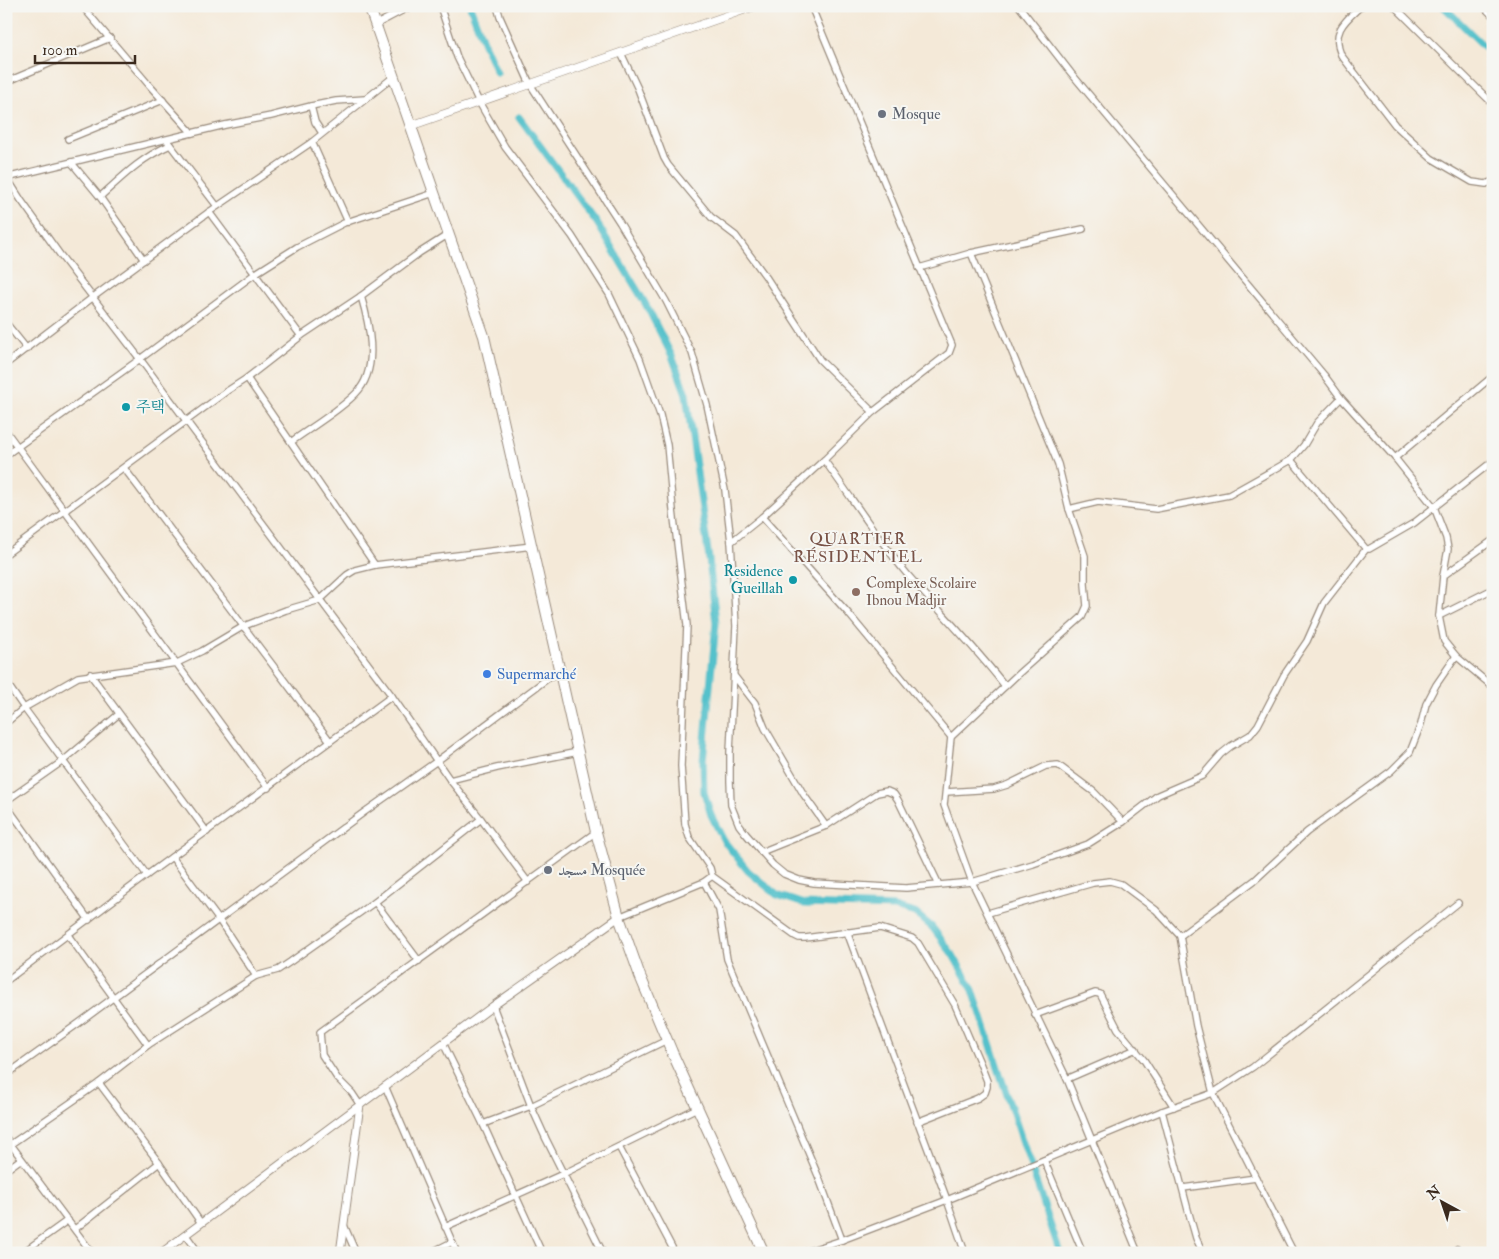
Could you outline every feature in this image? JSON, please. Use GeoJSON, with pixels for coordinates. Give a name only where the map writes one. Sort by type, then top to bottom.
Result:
{"type":"FeatureCollection","features":[{"type":"Feature","properties":{"kind":"highway"},"geometry":{"type":"LineString","coordinates":[[368,6],[484,336],[596,832],[619,918],[640,976],[667,1040],[764,1253]]}},
{"type":"Feature","properties":{"kind":"main road"},"geometry":{"type":"LineString","coordinates":[[410,126],[755,6]]}},
{"type":"Feature","properties":{"kind":"street"},"geometry":{"type":"LineString","coordinates":[[82,6],[192,133]]}},
{"type":"Feature","properties":{"kind":"street"},"geometry":{"type":"LineString","coordinates":[[375,25],[411,6]]}},
{"type":"Feature","properties":{"kind":"street"},"geometry":{"type":"LineString","coordinates":[[440,6],[457,57],[479,102],[505,147],[572,236],[609,294],[640,359],[660,415],[667,445],[687,625],[681,766],[685,824],[690,837],[710,868],[712,876],[799,938],[880,928],[912,938],[918,943],[955,1005],[980,1063],[988,1087],[985,1093],[978,1098],[917,1122]]}},
{"type":"Feature","properties":{"kind":"street"},"geometry":{"type":"LineString","coordinates":[[497,6],[500,17],[530,84],[620,222],[666,300],[692,353],[707,405],[725,490],[731,542],[736,626],[730,752],[730,798],[733,813],[739,825],[761,852],[784,874],[814,883],[906,888],[972,882],[1033,864],[1088,844],[1123,822],[1158,795],[1202,776],[1231,746],[1250,735],[1258,726],[1284,675],[1307,640],[1324,603],[1366,549],[1414,523],[1493,461]]}},
{"type":"Feature","properties":{"kind":"street"},"geometry":{"type":"LineString","coordinates":[[731,542],[762,518],[872,412],[949,353],[952,345],[811,6]]}},
{"type":"Feature","properties":{"kind":"street"},"geometry":{"type":"LineString","coordinates":[[1019,6],[1341,398],[1395,458],[1434,507],[1446,538],[1448,549],[1439,616],[1444,641],[1456,656],[1493,687]]}},
{"type":"Feature","properties":{"kind":"street"},"geometry":{"type":"LineString","coordinates":[[1362,6],[1340,28],[1337,46],[1341,55],[1395,125],[1431,158],[1472,182],[1486,184],[1493,181]]}},
{"type":"Feature","properties":{"kind":"street"},"geometry":{"type":"LineString","coordinates":[[1394,6],[1493,104]]}},
{"type":"Feature","properties":{"kind":"street"},"geometry":{"type":"LineString","coordinates":[[1483,6],[1493,16]]}},
{"type":"Feature","properties":{"kind":"street"},"geometry":{"type":"LineString","coordinates":[[6,82],[110,38]]}},
{"type":"Feature","properties":{"kind":"street"},"geometry":{"type":"LineString","coordinates":[[621,52],[668,165],[711,217],[736,236],[766,277],[820,360],[872,412]]}},
{"type":"Feature","properties":{"kind":"street"},"geometry":{"type":"LineString","coordinates":[[6,364],[217,206],[312,142],[392,78]]}},
{"type":"Feature","properties":{"kind":"street"},"geometry":{"type":"LineString","coordinates":[[366,99],[336,101],[310,106],[192,133],[168,142],[70,162],[7,178],[20,200],[92,298],[140,359],[392,696],[450,780],[528,882]]}},
{"type":"Feature","properties":{"kind":"street"},"geometry":{"type":"LineString","coordinates":[[68,139],[163,100]]}},
{"type":"Feature","properties":{"kind":"street"},"geometry":{"type":"LineString","coordinates":[[310,106],[315,122],[322,133]]}},
{"type":"Feature","properties":{"kind":"street"},"geometry":{"type":"LineString","coordinates":[[100,197],[139,162],[168,142]]}},
{"type":"Feature","properties":{"kind":"street"},"geometry":{"type":"LineString","coordinates":[[168,142],[217,206]]}},
{"type":"Feature","properties":{"kind":"street"},"geometry":{"type":"LineString","coordinates":[[312,142],[348,222]]}},
{"type":"Feature","properties":{"kind":"street"},"geometry":{"type":"LineString","coordinates":[[70,162],[100,197],[144,260]]}},
{"type":"Feature","properties":{"kind":"street"},"geometry":{"type":"LineString","coordinates":[[6,455],[256,273],[297,247],[348,222],[434,193]]}},
{"type":"Feature","properties":{"kind":"street"},"geometry":{"type":"LineString","coordinates":[[209,212],[301,336]]}},
{"type":"Feature","properties":{"kind":"street"},"geometry":{"type":"LineString","coordinates":[[919,268],[971,253],[1083,229]]}},
{"type":"Feature","properties":{"kind":"street"},"geometry":{"type":"LineString","coordinates":[[6,554],[247,378],[301,336],[362,296],[419,253],[449,234]]}},
{"type":"Feature","properties":{"kind":"street"},"geometry":{"type":"LineString","coordinates":[[971,253],[1058,464],[1068,509],[1085,556],[1087,606],[1082,617],[951,737],[944,805],[972,882],[1067,1078],[1138,1253]]}},
{"type":"Feature","properties":{"kind":"street"},"geometry":{"type":"LineString","coordinates":[[291,442],[345,403],[364,382],[371,356],[369,328],[362,296]]}},
{"type":"Feature","properties":{"kind":"street"},"geometry":{"type":"LineString","coordinates":[[6,323],[27,349]]}},
{"type":"Feature","properties":{"kind":"street"},"geometry":{"type":"LineString","coordinates":[[1395,458],[1493,376]]}},
{"type":"Feature","properties":{"kind":"street"},"geometry":{"type":"LineString","coordinates":[[247,378],[375,565]]}},
{"type":"Feature","properties":{"kind":"street"},"geometry":{"type":"LineString","coordinates":[[1068,509],[1098,502],[1156,509],[1228,495],[1290,460],[1304,446],[1317,423],[1341,398]]}},
{"type":"Feature","properties":{"kind":"street"},"geometry":{"type":"LineString","coordinates":[[6,430],[268,788]]}},
{"type":"Feature","properties":{"kind":"street"},"geometry":{"type":"LineString","coordinates":[[824,460],[876,534],[908,574],[988,664],[1005,686]]}},
{"type":"Feature","properties":{"kind":"street"},"geometry":{"type":"LineString","coordinates":[[1290,460],[1366,549]]}},
{"type":"Feature","properties":{"kind":"street"},"geometry":{"type":"LineString","coordinates":[[124,468],[330,741]]}},
{"type":"Feature","properties":{"kind":"street"},"geometry":{"type":"LineString","coordinates":[[762,518],[848,613],[951,737]]}},
{"type":"Feature","properties":{"kind":"street"},"geometry":{"type":"LineString","coordinates":[[1443,576],[1493,540]]}},
{"type":"Feature","properties":{"kind":"street"},"geometry":{"type":"LineString","coordinates":[[6,724],[24,708],[71,680],[90,674],[177,663],[202,651],[244,626],[286,610],[320,600],[355,570],[375,565],[532,546]]}},
{"type":"Feature","properties":{"kind":"street"},"geometry":{"type":"LineString","coordinates":[[1439,616],[1493,589]]}},
{"type":"Feature","properties":{"kind":"street"},"geometry":{"type":"LineString","coordinates":[[1180,936],[1255,880],[1307,832],[1391,771],[1410,752],[1421,724],[1426,704],[1436,685],[1456,656]]}},
{"type":"Feature","properties":{"kind":"street"},"geometry":{"type":"LineString","coordinates":[[6,1075],[80,1023],[559,670]]}},
{"type":"Feature","properties":{"kind":"street"},"geometry":{"type":"LineString","coordinates":[[90,674],[207,832]]}},
{"type":"Feature","properties":{"kind":"street"},"geometry":{"type":"LineString","coordinates":[[734,677],[755,703],[765,728],[804,795],[826,826]]}},
{"type":"Feature","properties":{"kind":"street"},"geometry":{"type":"LineString","coordinates":[[6,682],[147,875]]}},
{"type":"Feature","properties":{"kind":"street"},"geometry":{"type":"LineString","coordinates":[[6,982],[147,875],[392,696]]}},
{"type":"Feature","properties":{"kind":"street"},"geometry":{"type":"LineString","coordinates":[[6,801],[63,760],[119,714]]}},
{"type":"Feature","properties":{"kind":"street"},"geometry":{"type":"LineString","coordinates":[[450,780],[497,768],[578,752]]}},
{"type":"Feature","properties":{"kind":"street"},"geometry":{"type":"LineString","coordinates":[[946,792],[994,789],[1007,785],[1046,766],[1058,765],[1094,792],[1123,822]]}},
{"type":"Feature","properties":{"kind":"street"},"geometry":{"type":"LineString","coordinates":[[761,852],[826,826],[877,794],[887,791],[894,794],[940,885]]}},
{"type":"Feature","properties":{"kind":"street"},"geometry":{"type":"LineString","coordinates":[[6,805],[89,920]]}},
{"type":"Feature","properties":{"kind":"street"},"geometry":{"type":"LineString","coordinates":[[11,1144],[99,1083],[148,1045],[256,976],[278,970],[374,902],[481,819]]}},
{"type":"Feature","properties":{"kind":"street"},"geometry":{"type":"LineString","coordinates":[[340,1253],[360,1105],[352,1093],[337,1078],[322,1055],[320,1032],[596,832]]}},
{"type":"Feature","properties":{"kind":"street"},"geometry":{"type":"LineString","coordinates":[[172,857],[219,920],[256,976]]}},
{"type":"Feature","properties":{"kind":"street"},"geometry":{"type":"LineString","coordinates":[[162,1253],[493,1006],[619,918],[704,882],[712,876]]}},
{"type":"Feature","properties":{"kind":"street"},"geometry":{"type":"LineString","coordinates":[[988,913],[1093,883],[1110,881],[1121,884],[1156,910],[1180,936],[1196,1026],[1213,1093],[1294,1253]]}},
{"type":"Feature","properties":{"kind":"street"},"geometry":{"type":"LineString","coordinates":[[704,882],[719,910],[726,954],[733,973],[819,1178],[842,1240]]}},
{"type":"Feature","properties":{"kind":"street"},"geometry":{"type":"LineString","coordinates":[[374,902],[419,961]]}},
{"type":"Feature","properties":{"kind":"street"},"geometry":{"type":"LineString","coordinates":[[802,1253],[842,1240],[947,1200],[1162,1111],[1213,1093],[1253,1067],[1458,903]]}},
{"type":"Feature","properties":{"kind":"street"},"geometry":{"type":"LineString","coordinates":[[847,932],[965,1253]]}},
{"type":"Feature","properties":{"kind":"street"},"geometry":{"type":"LineString","coordinates":[[68,935],[148,1045]]}},
{"type":"Feature","properties":{"kind":"street"},"geometry":{"type":"LineString","coordinates":[[1035,1015],[1095,993],[1100,994],[1118,1029],[1153,1072],[1174,1107]]}},
{"type":"Feature","properties":{"kind":"street"},"geometry":{"type":"LineString","coordinates":[[493,1006],[531,1106],[603,1253]]}},
{"type":"Feature","properties":{"kind":"street"},"geometry":{"type":"LineString","coordinates":[[483,1124],[531,1106],[667,1040]]}},
{"type":"Feature","properties":{"kind":"street"},"geometry":{"type":"LineString","coordinates":[[443,1043],[483,1124],[542,1253]]}},
{"type":"Feature","properties":{"kind":"street"},"geometry":{"type":"LineString","coordinates":[[1067,1078],[1136,1049]]}},
{"type":"Feature","properties":{"kind":"street"},"geometry":{"type":"LineString","coordinates":[[99,1083],[160,1163],[201,1223]]}},
{"type":"Feature","properties":{"kind":"street"},"geometry":{"type":"LineString","coordinates":[[385,1086],[457,1253]]}},
{"type":"Feature","properties":{"kind":"street"},"geometry":{"type":"LineString","coordinates":[[445,1227],[563,1174],[697,1108]]}},
{"type":"Feature","properties":{"kind":"street"},"geometry":{"type":"LineString","coordinates":[[1162,1111],[1196,1238],[1204,1253]]}},
{"type":"Feature","properties":{"kind":"street"},"geometry":{"type":"LineString","coordinates":[[6,1138],[92,1253]]}},
{"type":"Feature","properties":{"kind":"street"},"geometry":{"type":"LineString","coordinates":[[619,1147],[675,1253]]}},
{"type":"Feature","properties":{"kind":"street"},"geometry":{"type":"LineString","coordinates":[[6,1170],[21,1159]]}},
{"type":"Feature","properties":{"kind":"street"},"geometry":{"type":"LineString","coordinates":[[1044,1160],[1083,1253]]}},
{"type":"Feature","properties":{"kind":"street"},"geometry":{"type":"LineString","coordinates":[[75,1229],[160,1163]]}},
{"type":"Feature","properties":{"kind":"street"},"geometry":{"type":"LineString","coordinates":[[1183,1188],[1256,1178]]}},
{"type":"Feature","properties":{"kind":"street"},"geometry":{"type":"LineString","coordinates":[[22,1253],[68,1220]]}},
{"type":"Feature","properties":{"kind":"street"},"geometry":{"type":"LineString","coordinates":[[344,1226],[356,1253]]}},
{"type":"Feature","properties":{"kind":"street"},"geometry":{"type":"LineString","coordinates":[[186,1235],[199,1253]]}},
{"type":"Feature","properties":{"kind":"street"},"geometry":{"type":"LineString","coordinates":[[430,1253],[452,1242]]}},
{"type":"Feature","properties":{"kind":"street"},"geometry":{"type":"LineString","coordinates":[[1457,1249],[1463,1253]]}},
{"type":"Feature","properties":{"kind":"waterway"},"geometry":{"type":"LineString","coordinates":[[470,6],[497,73]]}},
{"type":"Feature","properties":{"kind":"waterway"},"geometry":{"type":"LineString","coordinates":[[1443,6],[1493,55]]}},
{"type":"Feature","properties":{"kind":"waterway"},"geometry":{"type":"LineString","coordinates":[[519,117],[597,223],[645,303],[672,356],[686,394],[716,623],[703,761],[704,792],[711,815],[724,841],[748,871],[777,895],[804,904],[894,907],[915,913],[932,927],[953,955],[973,990],[1060,1253]]}},
{"type":"Feature","properties":{"kind":"place","name":"Mosque"},"geometry":{"type":"Point","coordinates":[882,114]}},
{"type":"Feature","properties":{"kind":"place","name":"주택"},"geometry":{"type":"Point","coordinates":[126,407]}},
{"type":"Feature","properties":{"kind":"place","name":"Residence Gueillah"},"geometry":{"type":"Point","coordinates":[793,580]}},
{"type":"Feature","properties":{"kind":"place","name":"Complexe Scolaire Ibnou Madjir"},"geometry":{"type":"Point","coordinates":[856,592]}},
{"type":"Feature","properties":{"kind":"place","name":"Supermarché"},"geometry":{"type":"Point","coordinates":[487,674]}},
{"type":"Feature","properties":{"kind":"place","name":"مسجد Mosquée"},"geometry":{"type":"Point","coordinates":[548,870]}},
{"type":"Feature","properties":{"kind":"district","name":"QUARTIER RÉSIDENTIEL"},"geometry":{"type":"Point","coordinates":[858,548]}}]}
